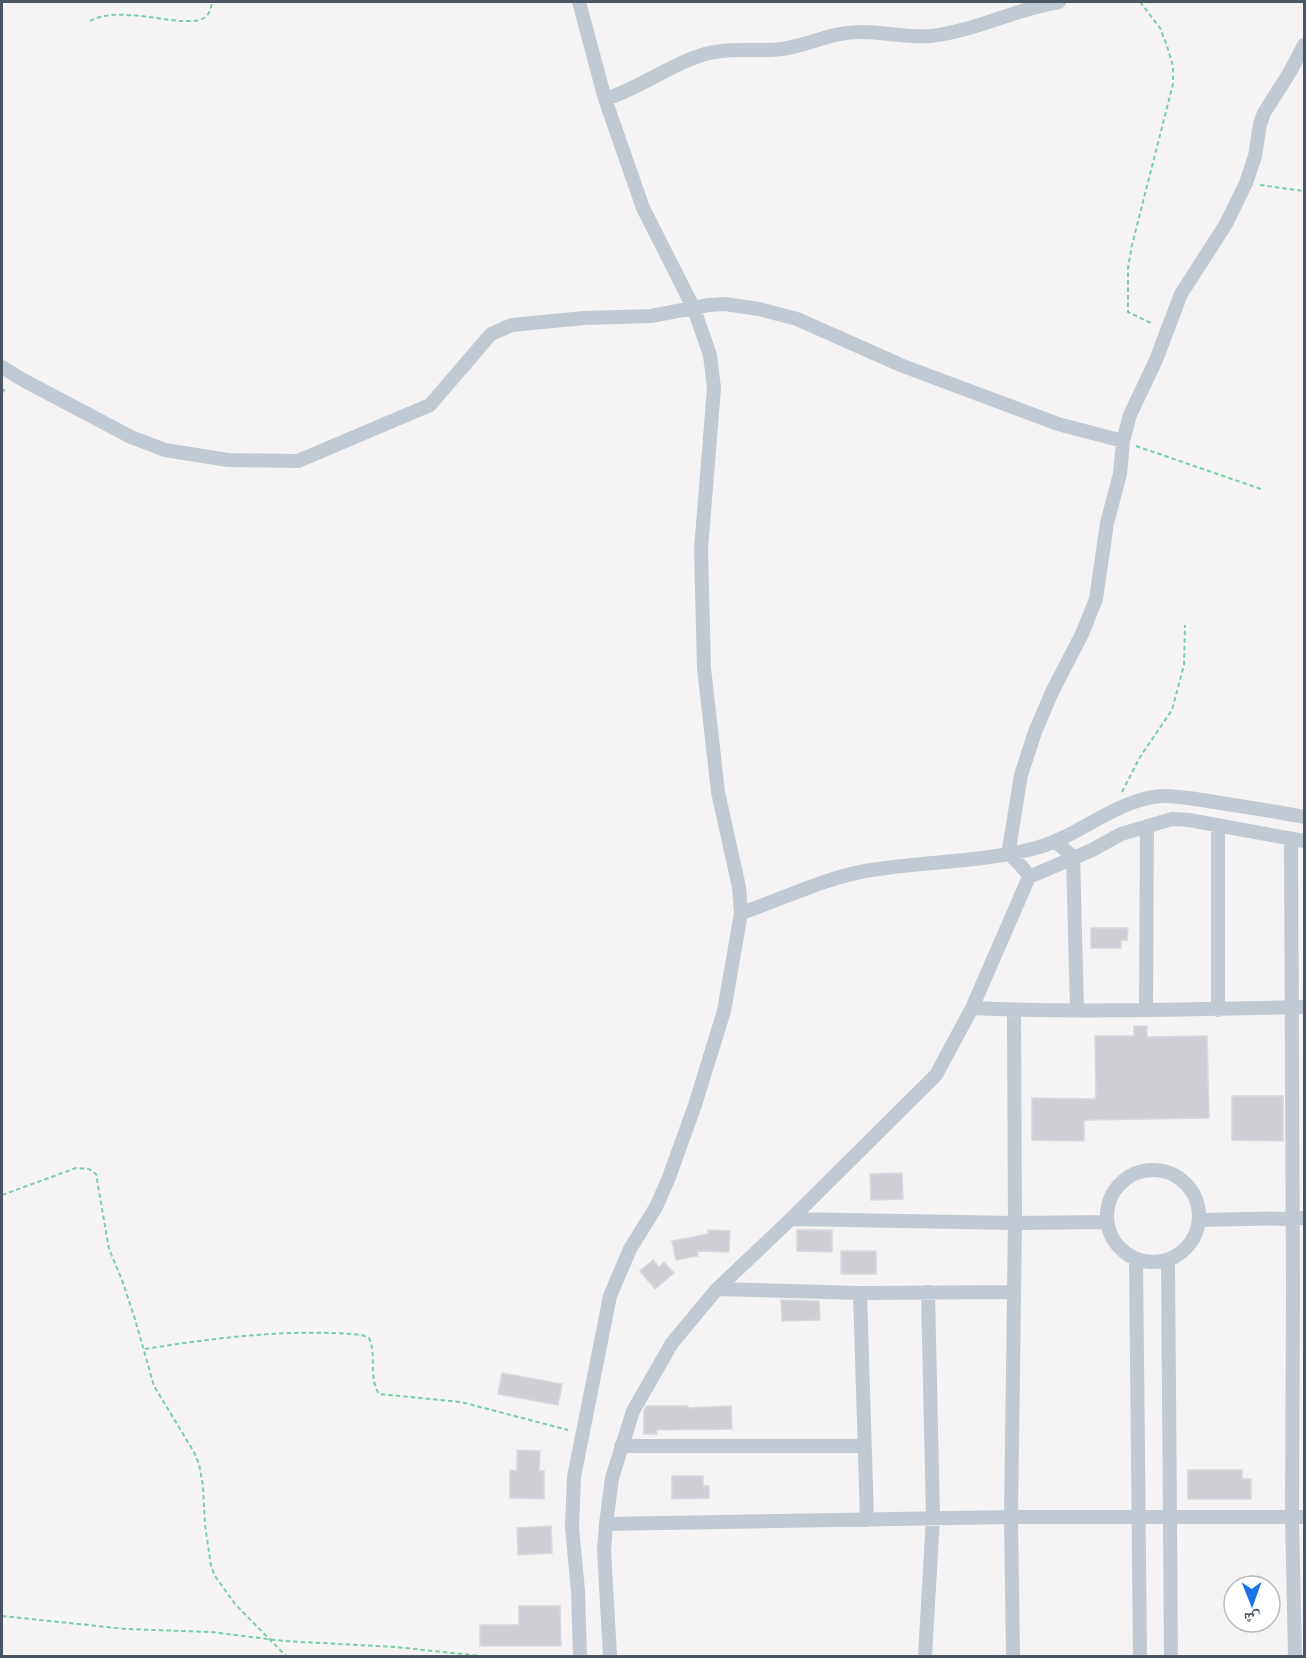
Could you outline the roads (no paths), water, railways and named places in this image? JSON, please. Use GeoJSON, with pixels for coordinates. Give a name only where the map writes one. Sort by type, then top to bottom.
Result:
{"type":"FeatureCollection","features":[{"type":"Feature","properties":{"kind":"street"},"geometry":{"type":"LineString","coordinates":[[579,2],[605,99],[643,208],[694,309],[710,355],[714,388],[701,549],[704,668],[718,792],[739,887],[741,913],[724,1011],[695,1105],[656,1207],[630,1249],[610,1296],[574,1477],[572,1505],[580,1656]]}},
{"type":"Feature","properties":{"kind":"street"},"geometry":{"type":"LineString","coordinates":[[605,99],[646,82],[680,63],[707,53],[736,49],[783,49],[845,33],[931,36],[1059,2]]}},
{"type":"Feature","properties":{"kind":"street"},"geometry":{"type":"LineString","coordinates":[[1029,877],[1021,864],[1010,854],[1009,841],[1021,775],[1035,732],[1052,692],[1082,634],[1096,599],[1107,523],[1130,415],[1156,360],[1181,294],[1226,224],[1246,183],[1255,156],[1262,118],[1305,45]]}},
{"type":"Feature","properties":{"kind":"street"},"geometry":{"type":"LineString","coordinates":[[2,367],[131,438],[165,450],[228,460],[298,461],[430,405],[491,334],[501,328],[584,318],[651,316],[725,304],[759,309],[797,319],[928,376],[1058,424],[1123,441]]}},
{"type":"Feature","properties":{"kind":"street"},"geometry":{"type":"LineString","coordinates":[[741,913],[779,901],[839,876],[884,868],[994,858],[1010,854],[1055,841],[1125,805],[1161,796],[1305,817]]}},
{"type":"Feature","properties":{"kind":"street"},"geometry":{"type":"LineString","coordinates":[[610,1656],[604,1550],[612,1478],[633,1411],[672,1343],[717,1289],[936,1075],[972,1008],[1029,877],[1092,850],[1121,834],[1178,818],[1298,840],[1299,1593],[1295,1656]]}},
{"type":"Feature","properties":{"kind":"street"},"geometry":{"type":"LineString","coordinates":[[1218,825],[1218,1010]]}},
{"type":"Feature","properties":{"kind":"street"},"geometry":{"type":"LineString","coordinates":[[1146,1009],[1147,826]]}},
{"type":"Feature","properties":{"kind":"street"},"geometry":{"type":"LineString","coordinates":[[1055,841],[1073,857],[1077,1009]]}},
{"type":"Feature","properties":{"kind":"street"},"geometry":{"type":"LineString","coordinates":[[972,1008],[1218,1010],[1298,1007]]}},
{"type":"Feature","properties":{"kind":"street"},"geometry":{"type":"LineString","coordinates":[[1012,1656],[1014,1010]]}},
{"type":"Feature","properties":{"kind":"street"},"geometry":{"type":"LineString","coordinates":[[1152,1170],[1168,1173],[1178,1178],[1190,1189],[1197,1203],[1199,1220],[1193,1239],[1183,1251],[1168,1260],[1152,1262],[1136,1259],[1122,1250],[1113,1238],[1107,1222],[1107,1210],[1112,1195],[1122,1183],[1136,1174],[1152,1170]]}},
{"type":"Feature","properties":{"kind":"street"},"geometry":{"type":"LineString","coordinates":[[791,1219],[1015,1223],[1107,1222]]}},
{"type":"Feature","properties":{"kind":"street"},"geometry":{"type":"LineString","coordinates":[[1199,1220],[1298,1219]]}},
{"type":"Feature","properties":{"kind":"street"},"geometry":{"type":"LineString","coordinates":[[1136,1259],[1140,1656]]}},
{"type":"Feature","properties":{"kind":"street"},"geometry":{"type":"LineString","coordinates":[[1168,1260],[1171,1656]]}},
{"type":"Feature","properties":{"kind":"street"},"geometry":{"type":"LineString","coordinates":[[717,1289],[860,1293],[1014,1293]]}},
{"type":"Feature","properties":{"kind":"street"},"geometry":{"type":"LineString","coordinates":[[925,1656],[933,1518],[928,1292]]}},
{"type":"Feature","properties":{"kind":"street"},"geometry":{"type":"LineString","coordinates":[[860,1293],[867,1520]]}},
{"type":"Feature","properties":{"kind":"street"},"geometry":{"type":"LineString","coordinates":[[621,1446],[863,1446]]}},
{"type":"Feature","properties":{"kind":"street"},"geometry":{"type":"LineString","coordinates":[[606,1524],[1011,1517],[1298,1517]]}}]}
